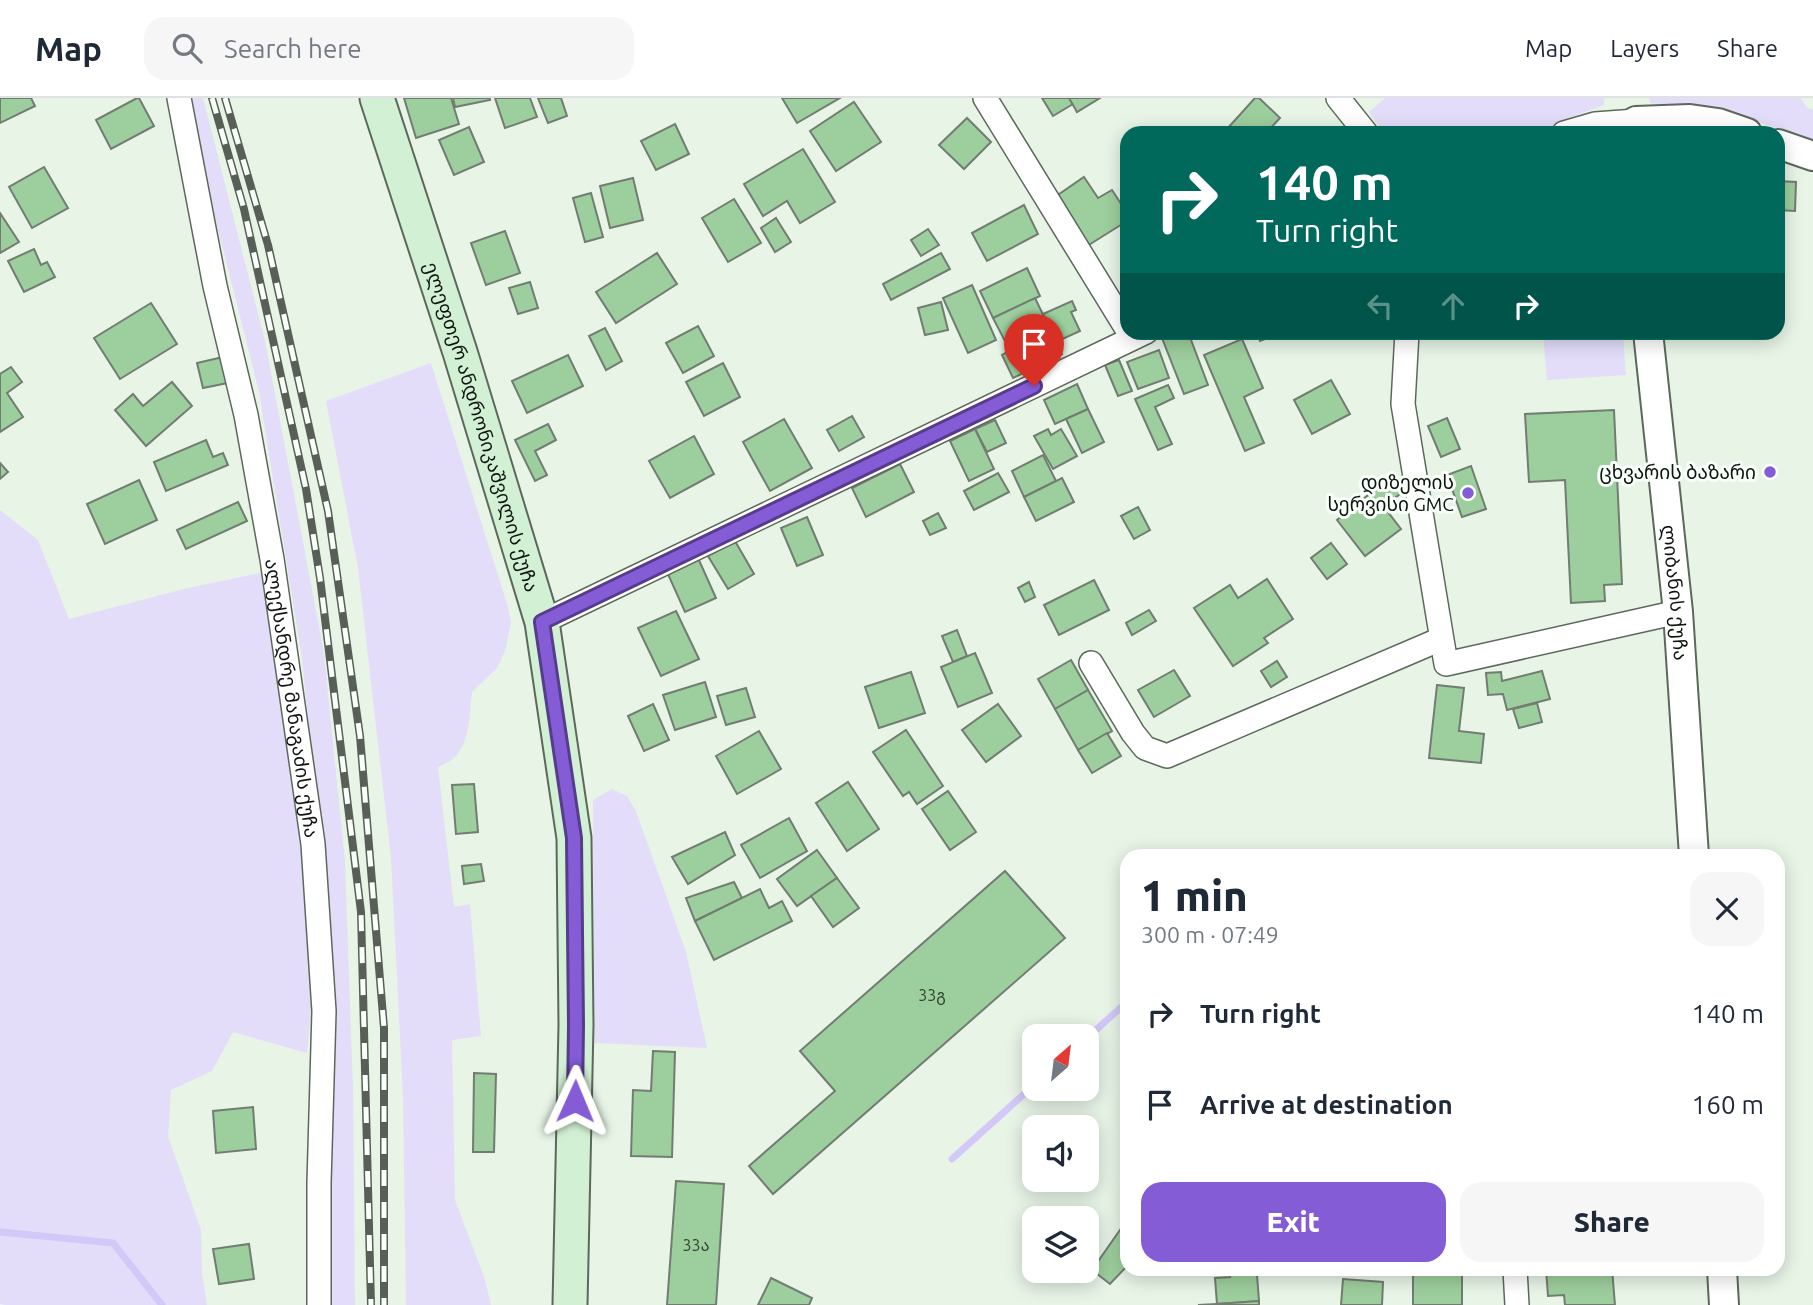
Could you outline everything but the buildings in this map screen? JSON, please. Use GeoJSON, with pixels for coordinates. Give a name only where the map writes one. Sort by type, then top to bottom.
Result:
{"type":"FeatureCollection","features":[{"type":"Feature","properties":{"kind":"main road","name":"ელეფთერ ანდრონიკაშვილის ქუჩა"},"geometry":{"type":"LineString","coordinates":[[377,98],[460,352],[542,622],[574,838],[576,1025],[570,1305]]}},
{"type":"Feature","properties":{"kind":"street","name":"ალექსანდრე მანაგაძის ქუჩა"},"geometry":{"type":"LineString","coordinates":[[179,98],[215,286],[246,415],[272,559],[313,844],[324,1011],[319,1305]]}},
{"type":"Feature","properties":{"kind":"street"},"geometry":{"type":"LineString","coordinates":[[985,98],[1120,311]]}},
{"type":"Feature","properties":{"kind":"street"},"geometry":{"type":"LineString","coordinates":[[1338,98],[1360,126]]}},
{"type":"Feature","properties":{"kind":"street"},"geometry":{"type":"LineString","coordinates":[[1588,126],[1635,117],[1690,119],[1727,126]]}},
{"type":"Feature","properties":{"kind":"street"},"geometry":{"type":"LineString","coordinates":[[1785,146],[1813,156]]}},
{"type":"Feature","properties":{"kind":"street"},"geometry":{"type":"LineString","coordinates":[[542,622],[1120,340]]}},
{"type":"Feature","properties":{"kind":"street"},"geometry":{"type":"LineString","coordinates":[[1407,340],[1403,404],[1446,664],[1678,612]]}},
{"type":"Feature","properties":{"kind":"street","name":"ლიბანის ქუჩა"},"geometry":{"type":"LineString","coordinates":[[1649,340],[1678,612],[1694,849]]}},
{"type":"Feature","properties":{"kind":"street"},"geometry":{"type":"LineString","coordinates":[[1091,663],[1145,748],[1167,756],[1441,639]]}},
{"type":"Feature","properties":{"kind":"street"},"geometry":{"type":"LineString","coordinates":[[1515,1276],[1517,1305]]}},
{"type":"Feature","properties":{"kind":"street"},"geometry":{"type":"LineString","coordinates":[[1722,1276],[1724,1305]]}},
{"type":"Feature","properties":{"kind":"shaded area"},"geometry":{"type":"Polygon","coordinates":[[[185,98],[203,98],[265,341],[324,653],[345,862],[353,1092],[355,1305],[328,1305],[333,1069],[328,917],[302,658],[259,392],[185,98]]]}},
{"type":"Feature","properties":{"kind":"shaded area"},"geometry":{"type":"Polygon","coordinates":[[[1385,98],[1604,98],[1604,105],[1552,126],[1379,126],[1369,112],[1385,98]]]}},
{"type":"Feature","properties":{"kind":"shaded area"},"geometry":{"type":"Polygon","coordinates":[[[1649,98],[1801,98],[1807,108],[1813,110],[1813,139],[1785,130],[1785,126],[1771,126],[1700,108],[1650,103],[1649,98]]]}},
{"type":"Feature","properties":{"kind":"shaded area"},"geometry":{"type":"Polygon","coordinates":[[[1544,340],[1624,340],[1626,375],[1547,380],[1544,340]]]}},
{"type":"Feature","properties":{"kind":"shaded area"},"geometry":{"type":"Polygon","coordinates":[[[431,363],[511,623],[505,651],[497,668],[472,692],[468,727],[459,752],[453,759],[438,767],[454,907],[470,904],[481,1036],[452,1040],[455,1200],[484,1277],[491,1305],[406,1305],[403,1095],[391,858],[358,568],[326,401],[431,363]]]}},
{"type":"Feature","properties":{"kind":"shaded area"},"geometry":{"type":"Polygon","coordinates":[[[0,510],[38,540],[69,619],[184,589],[269,571],[303,873],[311,1008],[307,1053],[233,1032],[212,1071],[171,1090],[168,1136],[201,1230],[202,1274],[207,1305],[0,1304],[0,510]]]}},
{"type":"Feature","properties":{"kind":"shaded area"},"geometry":{"type":"Polygon","coordinates":[[[612,789],[627,796],[636,811],[686,952],[707,1048],[594,1043],[593,800],[612,789]]]}},
{"type":"Feature","properties":{"kind":"waterway"},"geometry":{"type":"LineString","coordinates":[[1099,1027],[1120,1008]]}},
{"type":"Feature","properties":{"kind":"waterway"},"geometry":{"type":"LineString","coordinates":[[952,1159],[1022,1096]]}},
{"type":"Feature","properties":{"kind":"waterway"},"geometry":{"type":"LineString","coordinates":[[0,1232],[113,1243],[162,1305]]}},
{"type":"Feature","properties":{"kind":"railway"},"geometry":{"type":"LineString","coordinates":[[212,98],[244,209],[306,489],[320,578],[361,912],[371,1305]]}},
{"type":"Feature","properties":{"kind":"railway"},"geometry":{"type":"LineString","coordinates":[[225,98],[268,245],[328,511],[360,736],[384,1028],[384,1305]]}},
{"type":"Feature","properties":{"kind":"place","name":"ცხვარის ბაზარი"},"geometry":{"type":"Point","coordinates":[1770,472]}},
{"type":"Feature","properties":{"kind":"place","name":"დიზელის სერვისი GMC"},"geometry":{"type":"Point","coordinates":[1468,493]}},
{"type":"Feature","properties":{"kind":"route"},"geometry":{"type":"LineString","coordinates":[[575,1101],[574,838],[542,622],[1034,386]]}}]}
